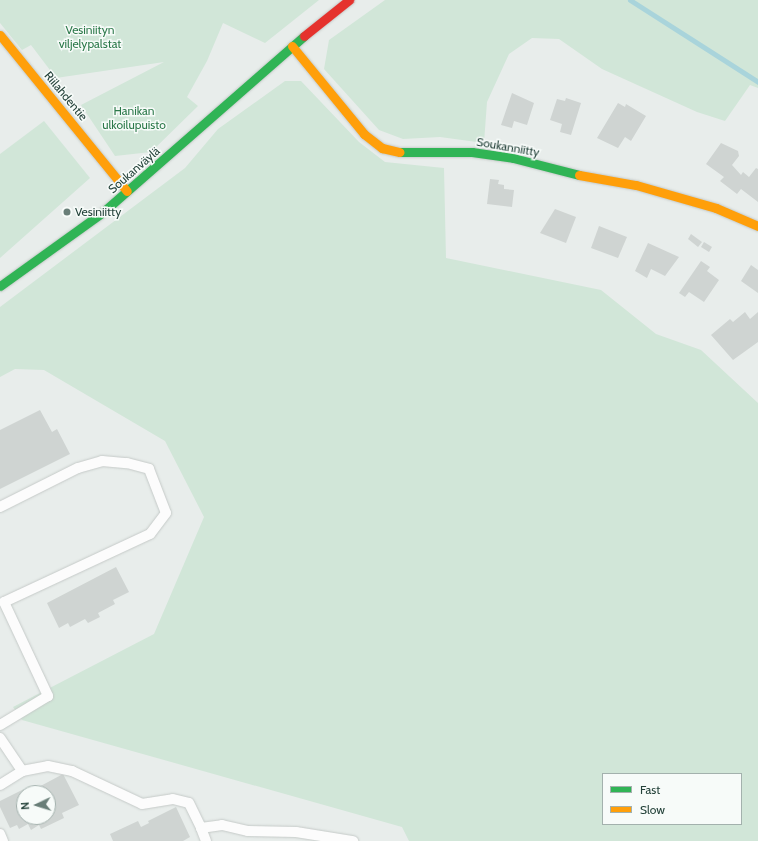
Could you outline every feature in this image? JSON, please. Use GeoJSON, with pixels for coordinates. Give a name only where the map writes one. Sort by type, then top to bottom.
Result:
{"type":"FeatureCollection","features":[{"type":"Feature","properties":{"kind":"street","name":"Soukanväylä"},"geometry":{"type":"LineString","coordinates":[[0,286],[103,212],[292,46],[349,0]]}},
{"type":"Feature","properties":{"kind":"street","name":"Riilahdentie"},"geometry":{"type":"LineString","coordinates":[[0,35],[128,191]]}},
{"type":"Feature","properties":{"kind":"street","name":"Soukanniitty"},"geometry":{"type":"LineString","coordinates":[[292,46],[364,134],[382,148],[408,154],[472,152],[513,158],[586,177],[636,185],[716,208],[758,226]]}},
{"type":"Feature","properties":{"kind":"lane"},"geometry":{"type":"LineString","coordinates":[[0,506],[78,468],[102,461],[127,463],[149,469],[166,513],[150,534],[2,603],[48,696],[0,725]]}},
{"type":"Feature","properties":{"kind":"lane"},"geometry":{"type":"LineString","coordinates":[[0,738],[22,771]]}},
{"type":"Feature","properties":{"kind":"lane"},"geometry":{"type":"LineString","coordinates":[[0,785],[22,771],[48,766],[72,771],[142,804],[173,799],[189,803],[206,841]]}},
{"type":"Feature","properties":{"kind":"lane"},"geometry":{"type":"LineString","coordinates":[[201,828],[222,825],[248,832],[353,841]]}},
{"type":"Feature","properties":{"kind":"lane"},"geometry":{"type":"LineString","coordinates":[[0,834],[3,841]]}},
{"type":"Feature","properties":{"kind":"green space"},"geometry":{"type":"Polygon","coordinates":[[[0,0],[319,0],[265,43],[223,23],[207,61],[187,97],[198,106],[151,152],[115,156],[81,105],[164,62],[56,78],[31,45],[22,50],[0,23],[0,0]]]}},
{"type":"Feature","properties":{"kind":"green space"},"geometry":{"type":"Polygon","coordinates":[[[385,0],[758,0],[758,88],[750,85],[725,121],[697,112],[602,69],[559,39],[532,38],[509,54],[487,102],[484,143],[440,137],[403,139],[379,130],[324,69],[329,40],[385,0]]]}},
{"type":"Feature","properties":{"kind":"green space"},"geometry":{"type":"Polygon","coordinates":[[[285,81],[301,81],[359,142],[385,162],[444,168],[446,258],[601,290],[656,334],[701,350],[758,403],[758,841],[409,841],[402,827],[22,720],[13,707],[154,634],[204,517],[165,441],[44,370],[15,369],[0,377],[0,307],[185,168],[218,129],[285,81]]]}},
{"type":"Feature","properties":{"kind":"green space"},"geometry":{"type":"Polygon","coordinates":[[[44,121],[90,178],[0,258],[0,154],[44,121]]]}},
{"type":"Feature","properties":{"kind":"building"},"geometry":{"type":"Polygon","coordinates":[[[512,93],[534,103],[527,125],[514,121],[512,128],[501,125],[512,93]]]}},
{"type":"Feature","properties":{"kind":"building"},"geometry":{"type":"Polygon","coordinates":[[[566,98],[581,103],[571,135],[560,132],[562,124],[550,120],[557,99],[565,101],[566,98]]]}},
{"type":"Feature","properties":{"kind":"building"},"geometry":{"type":"Polygon","coordinates":[[[618,103],[625,107],[626,104],[646,116],[631,141],[625,137],[618,148],[597,138],[618,103]]]}},
{"type":"Feature","properties":{"kind":"building"},"geometry":{"type":"Polygon","coordinates":[[[721,143],[738,151],[739,156],[732,165],[741,175],[743,172],[749,177],[756,168],[758,169],[758,202],[741,189],[737,194],[720,181],[724,177],[706,164],[721,143]]]}},
{"type":"Feature","properties":{"kind":"building"},"geometry":{"type":"Polygon","coordinates":[[[490,179],[499,180],[498,184],[504,185],[504,189],[514,190],[512,207],[487,204],[490,179]]]}},
{"type":"Feature","properties":{"kind":"building"},"geometry":{"type":"Polygon","coordinates":[[[555,209],[576,217],[566,243],[540,233],[555,209]]]}},
{"type":"Feature","properties":{"kind":"building"},"geometry":{"type":"Polygon","coordinates":[[[599,226],[627,237],[618,258],[591,248],[599,226]]]}},
{"type":"Feature","properties":{"kind":"building"},"geometry":{"type":"Polygon","coordinates":[[[691,234],[702,242],[698,247],[688,239],[691,234]]]}},
{"type":"Feature","properties":{"kind":"building"},"geometry":{"type":"Polygon","coordinates":[[[704,242],[712,247],[709,252],[701,247],[704,242]]]}},
{"type":"Feature","properties":{"kind":"building"},"geometry":{"type":"Polygon","coordinates":[[[648,243],[679,257],[665,276],[651,269],[647,278],[635,271],[648,243]]]}},
{"type":"Feature","properties":{"kind":"building"},"geometry":{"type":"Polygon","coordinates":[[[701,261],[710,267],[707,271],[719,280],[704,302],[689,292],[685,297],[679,293],[701,261]]]}},
{"type":"Feature","properties":{"kind":"building"},"geometry":{"type":"Polygon","coordinates":[[[751,265],[758,270],[758,293],[741,281],[751,265]]]}},
{"type":"Feature","properties":{"kind":"building"},"geometry":{"type":"Polygon","coordinates":[[[745,312],[750,319],[758,312],[758,342],[733,360],[711,335],[730,319],[733,322],[745,312]]]}},
{"type":"Feature","properties":{"kind":"building"},"geometry":{"type":"Polygon","coordinates":[[[40,410],[52,432],[57,429],[70,454],[0,489],[0,430],[40,410]]]}},
{"type":"Feature","properties":{"kind":"building"},"geometry":{"type":"Polygon","coordinates":[[[116,567],[129,592],[113,600],[115,604],[98,613],[100,617],[88,623],[85,619],[70,627],[68,623],[59,628],[47,603],[116,567]]]}},
{"type":"Feature","properties":{"kind":"building"},"geometry":{"type":"Polygon","coordinates":[[[63,774],[79,805],[62,813],[64,818],[56,822],[56,785],[42,785],[63,774]]]}},
{"type":"Feature","properties":{"kind":"building"},"geometry":{"type":"Polygon","coordinates":[[[16,793],[17,825],[10,828],[0,807],[0,801],[16,793]]]}},
{"type":"Feature","properties":{"kind":"building"},"geometry":{"type":"Polygon","coordinates":[[[176,807],[190,837],[183,841],[113,841],[110,834],[138,821],[141,827],[149,823],[148,821],[176,807]]]}},
{"type":"Feature","properties":{"kind":"building"},"geometry":{"type":"Polygon","coordinates":[[[17,825],[26,825],[19,829],[17,825]]]}},
{"type":"Feature","properties":{"kind":"building"},"geometry":{"type":"Polygon","coordinates":[[[28,825],[39,825],[31,830],[28,825]]]}},
{"type":"Feature","properties":{"kind":"building"},"geometry":{"type":"Polygon","coordinates":[[[39,825],[49,825],[41,829],[39,825]]]}},
{"type":"Feature","properties":{"kind":"waterway"},"geometry":{"type":"LineString","coordinates":[[630,0],[758,82]]}},
{"type":"Feature","properties":{"kind":"traffic: fast"},"geometry":{"type":"LineString","coordinates":[[0,286],[103,212],[304,36]]}},
{"type":"Feature","properties":{"kind":"traffic: fast"},"geometry":{"type":"LineString","coordinates":[[400,152],[472,152],[513,158],[579,175]]}},
{"type":"Feature","properties":{"kind":"traffic: slow"},"geometry":{"type":"LineString","coordinates":[[0,35],[127,191]]}},
{"type":"Feature","properties":{"kind":"traffic: slow"},"geometry":{"type":"LineString","coordinates":[[292,46],[364,134],[382,148],[400,152]]}},
{"type":"Feature","properties":{"kind":"traffic: slow"},"geometry":{"type":"LineString","coordinates":[[579,175],[636,185],[716,208],[758,226]]}},
{"type":"Feature","properties":{"kind":"traffic: jam"},"geometry":{"type":"LineString","coordinates":[[304,36],[349,0]]}},
{"type":"Feature","properties":{"kind":"place","name":"Vesiniitty"},"geometry":{"type":"Point","coordinates":[67,212]}},
{"type":"Feature","properties":{"kind":"park label","name":"Vesiniityn viljelypalstat"},"geometry":{"type":"Point","coordinates":[90,37]}},
{"type":"Feature","properties":{"kind":"park label","name":"Hanikan ulkoilupuisto"},"geometry":{"type":"Point","coordinates":[134,118]}}]}
